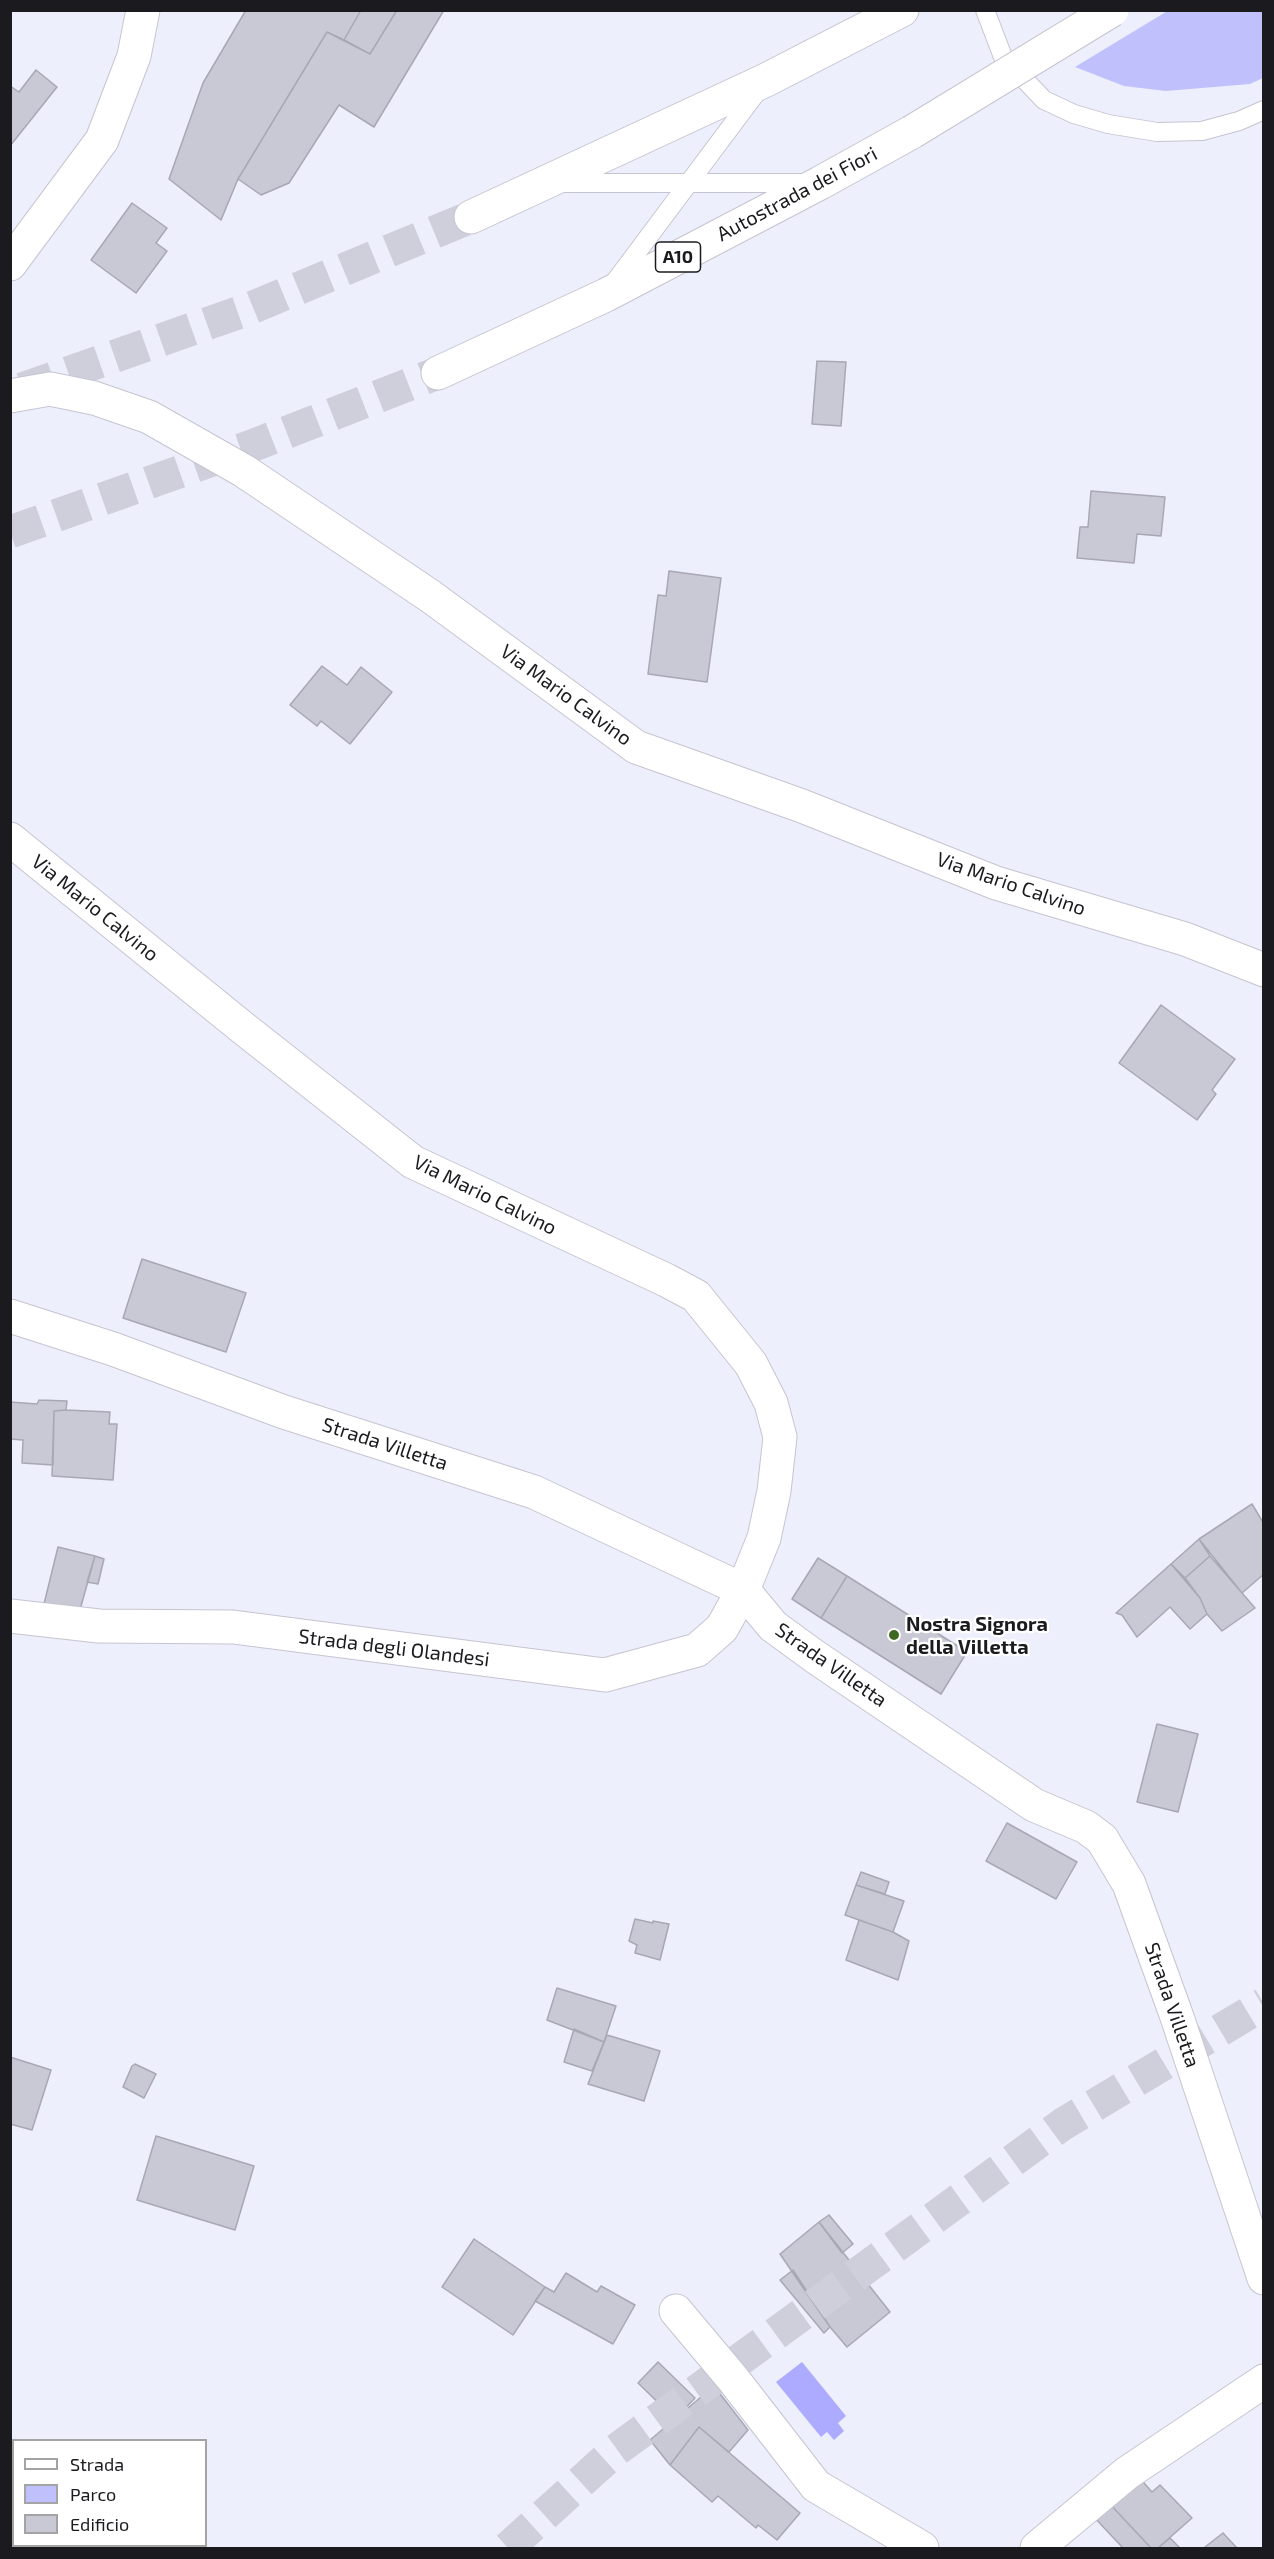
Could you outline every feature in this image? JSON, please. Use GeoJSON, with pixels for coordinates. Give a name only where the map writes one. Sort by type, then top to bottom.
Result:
{"type":"FeatureCollection","features":[{"type":"Feature","properties":{"kind":"main road"},"geometry":{"type":"LineString","coordinates":[[10,264],[102,140],[134,56],[143,10]]}},
{"type":"Feature","properties":{"kind":"main road","name":"Autostrada dei Fiori"},"geometry":{"type":"LineString","coordinates":[[438,373],[606,294],[820,183],[912,132],[1112,10]]}},
{"type":"Feature","properties":{"kind":"main road"},"geometry":{"type":"LineString","coordinates":[[471,217],[766,81],[891,16]]}},
{"type":"Feature","properties":{"kind":"main road","name":"Via Mario Calvino"},"geometry":{"type":"LineString","coordinates":[[10,396],[50,389],[94,398],[148,417],[244,471],[430,596],[636,747],[802,806],[996,883],[1185,939],[1263,970]]}},
{"type":"Feature","properties":{"kind":"main road","name":"Via Mario Calvino"},"geometry":{"type":"LineString","coordinates":[[10,839],[413,1162],[696,1296],[751,1364],[771,1403],[780,1437],[774,1491],[764,1538],[743,1590]]}},
{"type":"Feature","properties":{"kind":"main road","name":"Strada Villetta"},"geometry":{"type":"LineString","coordinates":[[10,1316],[113,1349],[284,1412],[534,1492],[743,1590],[772,1626],[814,1656],[1034,1805],[1086,1827],[1102,1839],[1129,1884],[1177,2018],[1263,2278]]}},
{"type":"Feature","properties":{"kind":"main road","name":"Strada degli Olandesi"},"geometry":{"type":"LineString","coordinates":[[10,1616],[99,1626],[233,1627],[605,1675],[697,1650],[722,1628],[743,1590]]}},
{"type":"Feature","properties":{"kind":"main road"},"geometry":{"type":"LineString","coordinates":[[676,2311],[733,2379],[816,2486],[922,2548]]}},
{"type":"Feature","properties":{"kind":"main road"},"geometry":{"type":"LineString","coordinates":[[1037,2548],[1127,2473],[1263,2381]]}},
{"type":"Feature","properties":{"kind":"lane"},"geometry":{"type":"LineString","coordinates":[[985,10],[1003,57],[1044,100],[1074,114],[1108,124],[1157,132],[1202,131],[1239,121],[1263,110]]}},
{"type":"Feature","properties":{"kind":"lane"},"geometry":{"type":"LineString","coordinates":[[606,294],[766,81]]}},
{"type":"Feature","properties":{"kind":"lane"},"geometry":{"type":"LineString","coordinates":[[548,183],[689,185],[820,183]]}},
{"type":"Feature","properties":{"kind":"green space"},"geometry":{"type":"Polygon","coordinates":[[[1169,10],[1263,11],[1263,78],[1250,84],[1166,91],[1124,86],[1075,67],[1169,10]]]}},
{"type":"Feature","properties":{"kind":"shaded area"},"geometry":{"type":"Polygon","coordinates":[[[802,2362],[846,2416],[838,2423],[844,2431],[834,2440],[827,2432],[821,2437],[776,2382],[802,2362]]]}},
{"type":"Feature","properties":{"kind":"building"},"geometry":{"type":"Polygon","coordinates":[[[246,10],[361,10],[344,40],[327,32],[238,179],[221,220],[169,179],[203,83],[246,10]]]}},
{"type":"Feature","properties":{"kind":"building"},"geometry":{"type":"Polygon","coordinates":[[[361,10],[397,10],[370,54],[344,40],[361,10]]]}},
{"type":"Feature","properties":{"kind":"building"},"geometry":{"type":"Polygon","coordinates":[[[397,10],[444,10],[374,127],[339,105],[289,183],[261,195],[238,179],[327,32],[370,54],[397,10]]]}},
{"type":"Feature","properties":{"kind":"building"},"geometry":{"type":"Polygon","coordinates":[[[36,70],[57,87],[10,146],[10,86],[19,92],[36,70]]]}},
{"type":"Feature","properties":{"kind":"building"},"geometry":{"type":"Polygon","coordinates":[[[132,203],[167,228],[156,243],[167,251],[136,293],[91,260],[132,203]]]}},
{"type":"Feature","properties":{"kind":"building"},"geometry":{"type":"Polygon","coordinates":[[[817,361],[846,362],[841,426],[812,424],[817,361]]]}},
{"type":"Feature","properties":{"kind":"building"},"geometry":{"type":"Polygon","coordinates":[[[1091,491],[1165,497],[1161,536],[1137,534],[1134,563],[1077,558],[1080,527],[1088,527],[1091,491]]]}},
{"type":"Feature","properties":{"kind":"building"},"geometry":{"type":"Polygon","coordinates":[[[669,571],[721,578],[707,682],[648,674],[658,595],[666,596],[669,571]]]}},
{"type":"Feature","properties":{"kind":"building"},"geometry":{"type":"Polygon","coordinates":[[[322,666],[347,685],[361,667],[392,692],[350,744],[321,721],[317,726],[290,705],[322,666]]]}},
{"type":"Feature","properties":{"kind":"building"},"geometry":{"type":"Polygon","coordinates":[[[1161,1005],[1235,1059],[1212,1090],[1216,1094],[1197,1120],[1119,1063],[1161,1005]]]}},
{"type":"Feature","properties":{"kind":"building"},"geometry":{"type":"Polygon","coordinates":[[[142,1259],[246,1293],[226,1352],[123,1318],[142,1259]]]}},
{"type":"Feature","properties":{"kind":"building"},"geometry":{"type":"Polygon","coordinates":[[[39,1400],[67,1401],[66,1410],[54,1411],[53,1465],[22,1463],[23,1440],[10,1439],[10,1402],[37,1404],[39,1400]]]}},
{"type":"Feature","properties":{"kind":"building"},"geometry":{"type":"Polygon","coordinates":[[[54,1411],[110,1412],[109,1424],[117,1424],[113,1480],[52,1476],[54,1411]]]}},
{"type":"Feature","properties":{"kind":"building"},"geometry":{"type":"Polygon","coordinates":[[[1252,1504],[1264,1524],[1264,1574],[1242,1593],[1199,1539],[1252,1504]]]}},
{"type":"Feature","properties":{"kind":"building"},"geometry":{"type":"Polygon","coordinates":[[[1199,1539],[1210,1556],[1185,1578],[1171,1564],[1199,1539]]]}},
{"type":"Feature","properties":{"kind":"building"},"geometry":{"type":"Polygon","coordinates":[[[58,1547],[95,1556],[78,1617],[43,1608],[58,1547]]]}},
{"type":"Feature","properties":{"kind":"building"},"geometry":{"type":"Polygon","coordinates":[[[95,1556],[104,1559],[98,1584],[87,1582],[95,1556]]]}},
{"type":"Feature","properties":{"kind":"building"},"geometry":{"type":"Polygon","coordinates":[[[1210,1556],[1255,1608],[1222,1631],[1207,1614],[1200,1598],[1185,1578],[1210,1556]]]}},
{"type":"Feature","properties":{"kind":"building"},"geometry":{"type":"Polygon","coordinates":[[[818,1558],[847,1576],[821,1618],[792,1599],[818,1558]]]}},
{"type":"Feature","properties":{"kind":"building"},"geometry":{"type":"Polygon","coordinates":[[[1171,1564],[1200,1598],[1207,1614],[1190,1629],[1170,1607],[1137,1637],[1122,1615],[1116,1613],[1171,1564]]]}},
{"type":"Feature","properties":{"kind":"building","name":"Nostra Signora della Villetta"},"geometry":{"type":"Polygon","coordinates":[[[847,1576],[967,1652],[941,1694],[821,1618],[847,1576]]]}},
{"type":"Feature","properties":{"kind":"building"},"geometry":{"type":"Polygon","coordinates":[[[1157,1724],[1198,1734],[1178,1812],[1137,1802],[1157,1724]]]}},
{"type":"Feature","properties":{"kind":"building"},"geometry":{"type":"Polygon","coordinates":[[[1007,1823],[1077,1862],[1056,1899],[986,1861],[1007,1823]]]}},
{"type":"Feature","properties":{"kind":"building"},"geometry":{"type":"Polygon","coordinates":[[[861,1872],[889,1882],[885,1894],[856,1885],[861,1872]]]}},
{"type":"Feature","properties":{"kind":"building"},"geometry":{"type":"Polygon","coordinates":[[[856,1885],[904,1901],[893,1932],[845,1915],[856,1885]]]}},
{"type":"Feature","properties":{"kind":"building"},"geometry":{"type":"Polygon","coordinates":[[[635,1919],[669,1924],[660,1960],[635,1953],[637,1945],[629,1941],[635,1919]]]}},
{"type":"Feature","properties":{"kind":"building"},"geometry":{"type":"Polygon","coordinates":[[[859,1920],[893,1932],[909,1941],[898,1980],[846,1960],[859,1920]]]}},
{"type":"Feature","properties":{"kind":"building"},"geometry":{"type":"Polygon","coordinates":[[[557,1988],[616,2006],[604,2042],[547,2020],[557,1988]]]}},
{"type":"Feature","properties":{"kind":"building"},"geometry":{"type":"Polygon","coordinates":[[[574,2029],[604,2042],[592,2071],[564,2062],[574,2029]]]}},
{"type":"Feature","properties":{"kind":"building"},"geometry":{"type":"Polygon","coordinates":[[[607,2035],[660,2051],[644,2101],[588,2084],[607,2035]]]}},
{"type":"Feature","properties":{"kind":"building"},"geometry":{"type":"Polygon","coordinates":[[[10,2057],[51,2070],[32,2130],[10,2124],[10,2057]]]}},
{"type":"Feature","properties":{"kind":"building"},"geometry":{"type":"Polygon","coordinates":[[[135,2064],[156,2074],[144,2098],[123,2087],[135,2064]]]}},
{"type":"Feature","properties":{"kind":"building"},"geometry":{"type":"Polygon","coordinates":[[[156,2136],[254,2166],[235,2230],[137,2200],[156,2136]]]}},
{"type":"Feature","properties":{"kind":"building"},"geometry":{"type":"Polygon","coordinates":[[[829,2215],[853,2244],[842,2253],[819,2222],[829,2215]]]}},
{"type":"Feature","properties":{"kind":"building"},"geometry":{"type":"Polygon","coordinates":[[[819,2222],[890,2312],[847,2347],[830,2327],[780,2254],[819,2222]]]}},
{"type":"Feature","properties":{"kind":"building"},"geometry":{"type":"Polygon","coordinates":[[[474,2239],[545,2287],[513,2335],[442,2287],[474,2239]]]}},
{"type":"Feature","properties":{"kind":"building"},"geometry":{"type":"Polygon","coordinates":[[[793,2270],[830,2327],[824,2333],[780,2280],[793,2270]]]}},
{"type":"Feature","properties":{"kind":"building"},"geometry":{"type":"Polygon","coordinates":[[[566,2273],[597,2292],[601,2286],[635,2305],[613,2344],[535,2301],[545,2287],[554,2292],[566,2273]]]}},
{"type":"Feature","properties":{"kind":"building"},"geometry":{"type":"Polygon","coordinates":[[[658,2362],[695,2398],[675,2419],[638,2383],[658,2362]]]}},
{"type":"Feature","properties":{"kind":"building"},"geometry":{"type":"Polygon","coordinates":[[[714,2386],[748,2430],[729,2452],[699,2427],[670,2465],[650,2440],[714,2386]]]}},
{"type":"Feature","properties":{"kind":"building"},"geometry":{"type":"Polygon","coordinates":[[[699,2427],[800,2513],[777,2540],[758,2525],[756,2528],[718,2496],[712,2502],[670,2465],[699,2427]]]}},
{"type":"Feature","properties":{"kind":"building"},"geometry":{"type":"Polygon","coordinates":[[[1137,2475],[1152,2492],[1160,2485],[1192,2518],[1158,2548],[1151,2548],[1108,2502],[1137,2475]]]}},
{"type":"Feature","properties":{"kind":"building"},"geometry":{"type":"Polygon","coordinates":[[[1108,2502],[1151,2548],[1123,2548],[1093,2516],[1108,2502]]]}},
{"type":"Feature","properties":{"kind":"building"},"geometry":{"type":"Polygon","coordinates":[[[1223,2533],[1237,2548],[1205,2547],[1223,2533]]]}},
{"type":"Feature","properties":{"kind":"building"},"geometry":{"type":"Polygon","coordinates":[[[1170,2538],[1180,2548],[1158,2548],[1170,2538]]]}},
{"type":"Feature","properties":{"kind":"tunnel"},"geometry":{"type":"LineString","coordinates":[[22,389],[246,310],[471,217]]}},
{"type":"Feature","properties":{"kind":"tunnel"},"geometry":{"type":"LineString","coordinates":[[10,532],[249,447],[438,373]]}},
{"type":"Feature","properties":{"kind":"tunnel"},"geometry":{"type":"LineString","coordinates":[[508,2548],[616,2450],[1063,2124],[1264,2004]]}},
{"type":"Feature","properties":{"kind":"place","name":"Nostra Signora della Villetta"},"geometry":{"type":"Point","coordinates":[894,1635]}}]}
